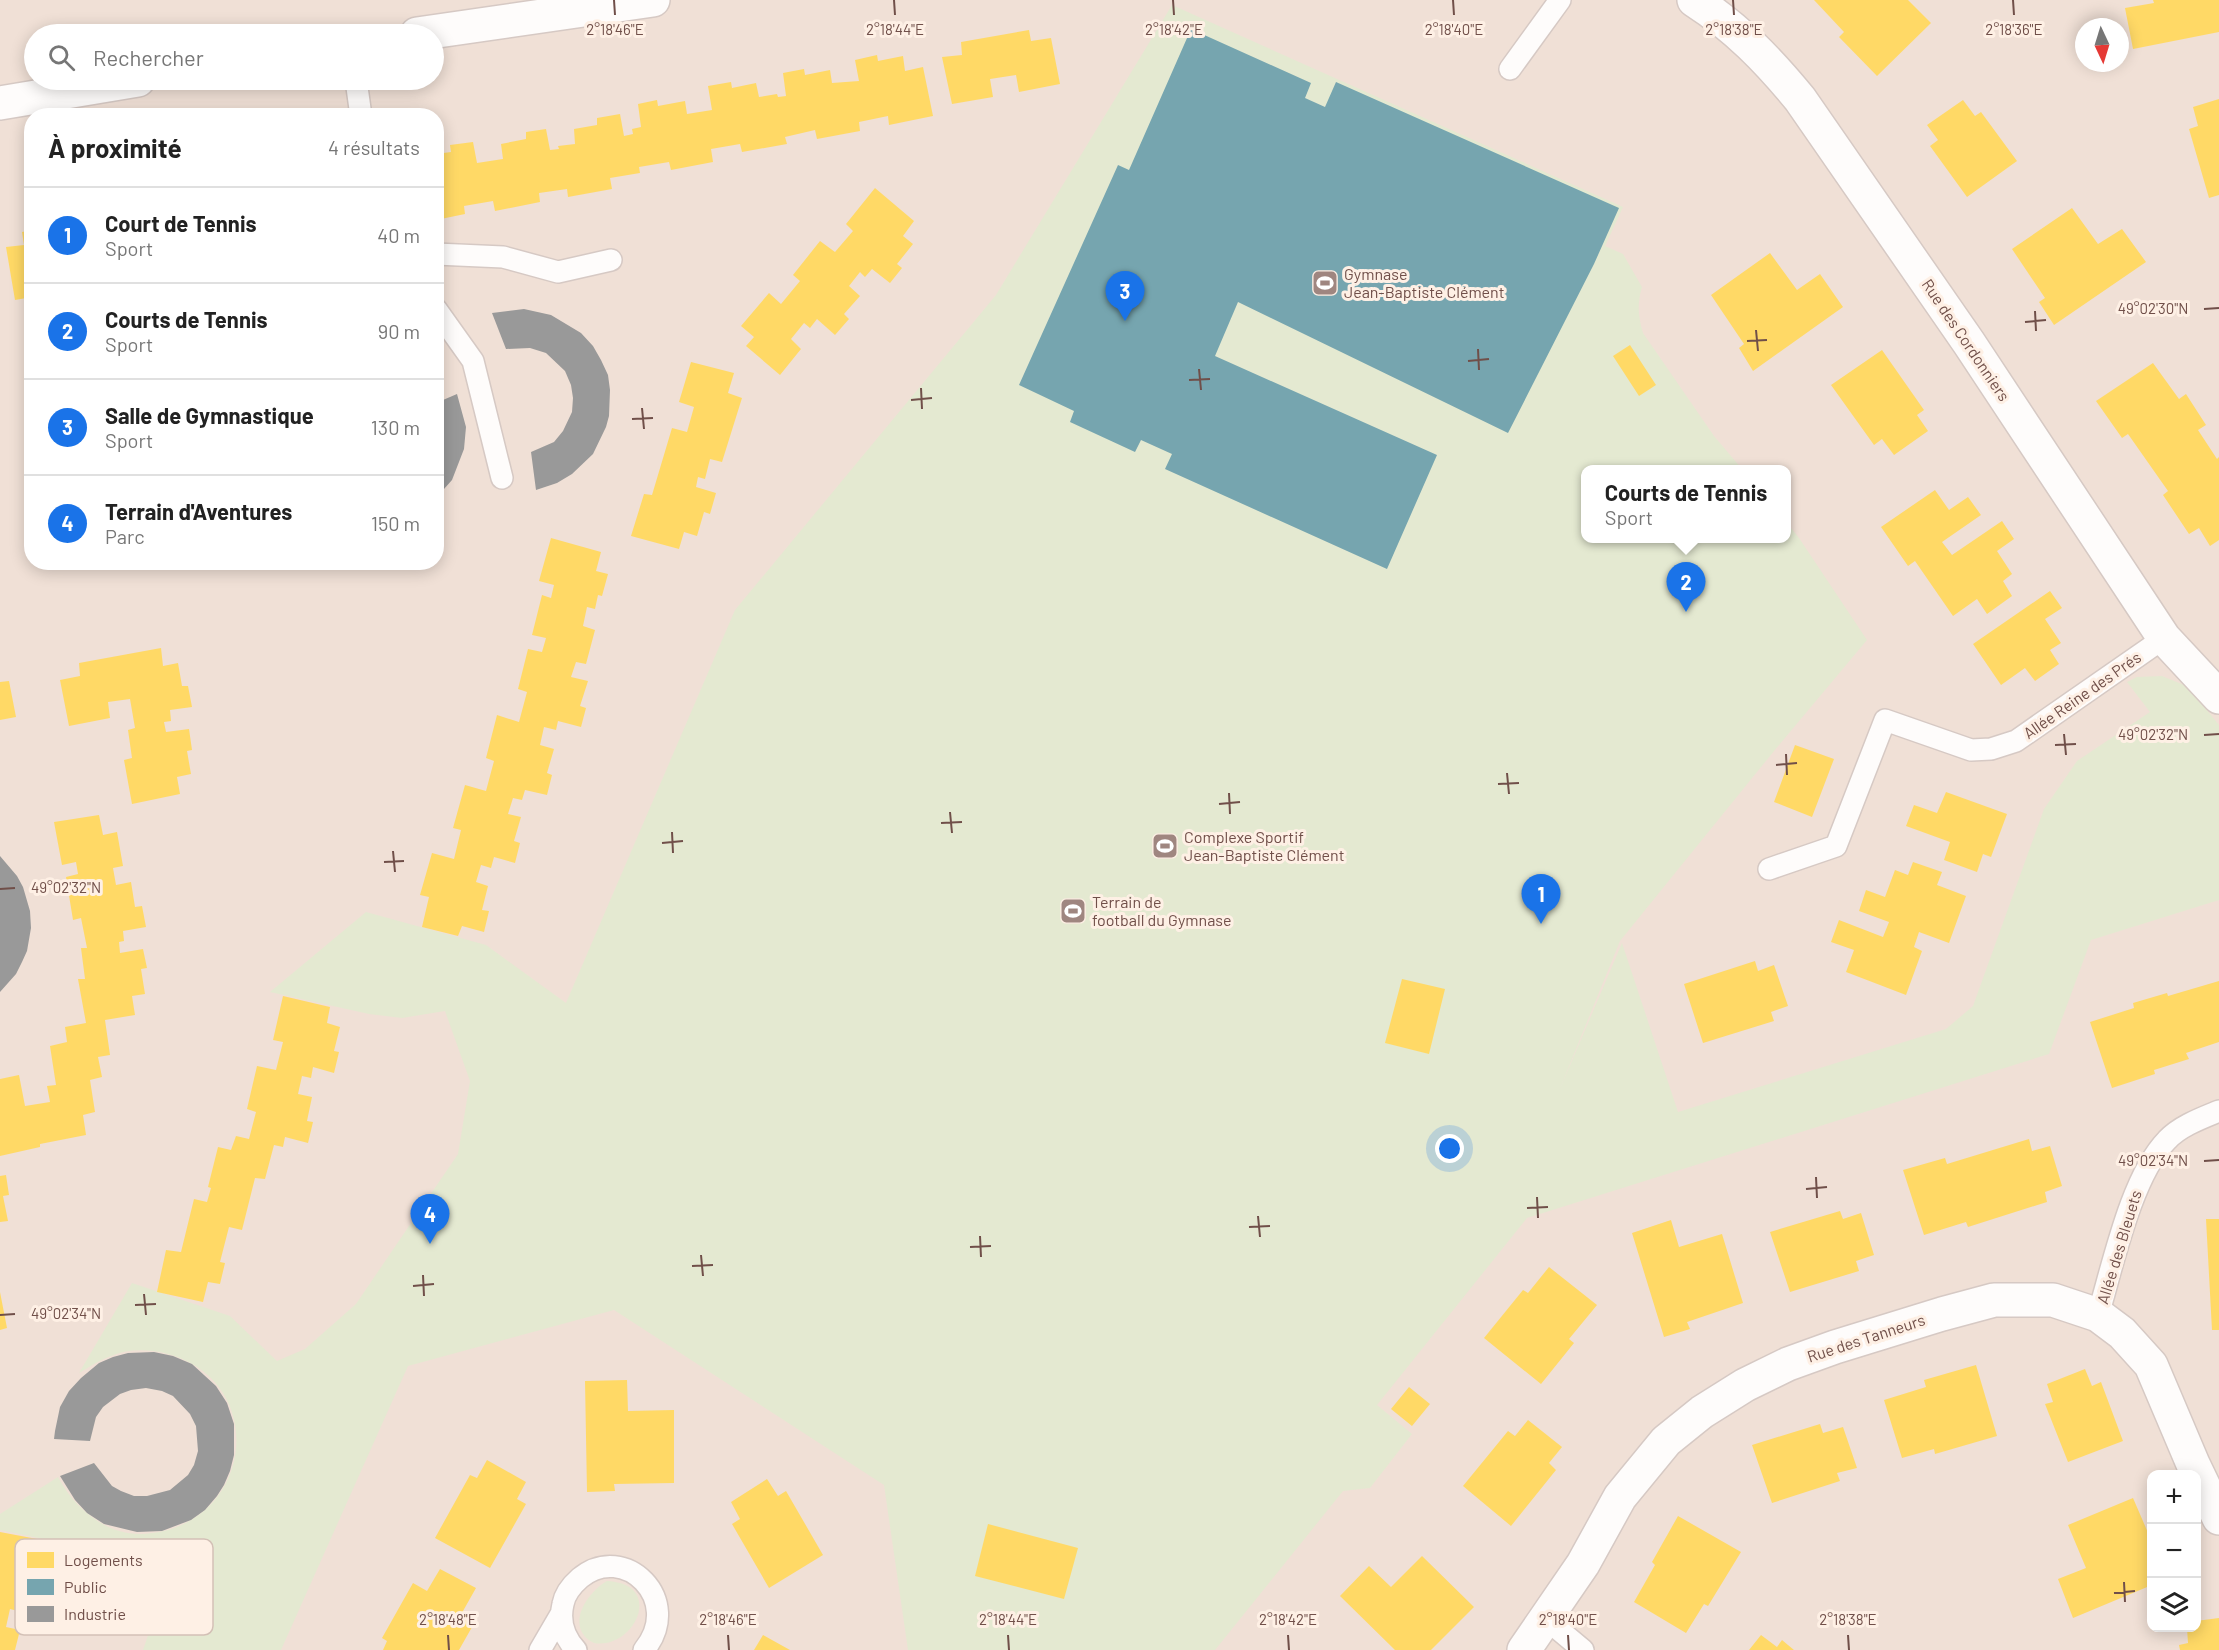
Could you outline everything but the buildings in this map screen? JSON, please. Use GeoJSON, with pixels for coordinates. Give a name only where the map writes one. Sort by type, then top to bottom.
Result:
{"type":"FeatureCollection","features":[{"type":"Feature","properties":{"kind":"street"},"geometry":{"type":"LineString","coordinates":[[444,27],[505,11],[653,0]]}},
{"type":"Feature","properties":{"kind":"street","name":"Rue des Cordonniers"},"geometry":{"type":"LineString","coordinates":[[1695,0],[1719,16],[1748,41],[1771,63],[1800,99],[1968,343],[2164,638],[2219,697]]}},
{"type":"Feature","properties":{"kind":"street"},"geometry":{"type":"LineString","coordinates":[[0,103],[78,90]]}},
{"type":"Feature","properties":{"kind":"street","name":"Rue des Tanneurs"},"geometry":{"type":"LineString","coordinates":[[1524,1650],[1583,1564],[1620,1497],[1666,1441],[1702,1412],[1745,1384],[1788,1364],[1835,1347],[1994,1300],[2053,1300],[2098,1315],[2122,1333],[2151,1365],[2193,1464],[2219,1518]]}},
{"type":"Feature","properties":{"kind":"lane"},"geometry":{"type":"LineString","coordinates":[[1510,69],[1560,0]]}},
{"type":"Feature","properties":{"kind":"lane"},"geometry":{"type":"LineString","coordinates":[[357,90],[360,108]]}},
{"type":"Feature","properties":{"kind":"lane"},"geometry":{"type":"LineString","coordinates":[[444,254],[503,257],[558,272],[610,260]]}},
{"type":"Feature","properties":{"kind":"lane"},"geometry":{"type":"LineString","coordinates":[[444,320],[473,361],[502,478]]}},
{"type":"Feature","properties":{"kind":"lane","name":"Allée Reine des Prés"},"geometry":{"type":"LineString","coordinates":[[1768,869],[1836,846],[1885,720],[1961,748],[1991,749],[2016,741],[2164,638]]}},
{"type":"Feature","properties":{"kind":"lane","name":"Allée des Bleuets"},"geometry":{"type":"LineString","coordinates":[[2098,1315],[2143,1172],[2167,1139],[2193,1122],[2219,1111]]}},
{"type":"Feature","properties":{"kind":"lane"},"geometry":{"type":"LineString","coordinates":[[576,1650],[563,1630],[561,1614],[564,1597],[585,1573],[601,1567],[617,1567],[633,1573],[646,1582],[655,1596],[659,1611],[657,1626],[651,1641],[644,1650]]}},
{"type":"Feature","properties":{"kind":"lane"},"geometry":{"type":"LineString","coordinates":[[540,1650],[561,1614]]}},
{"type":"Feature","properties":{"kind":"lane"},"geometry":{"type":"LineString","coordinates":[[1546,1619],[1583,1650]]}},
{"type":"Feature","properties":{"kind":"shaded area"},"geometry":{"type":"Polygon","coordinates":[[[0,0],[2219,0],[2219,1650],[0,1650],[0,0]]]}},
{"type":"Feature","properties":{"kind":"green space","name":"Complexe Sportif Jean-Baptiste Clément"},"geometry":{"type":"Polygon","coordinates":[[[1172,5],[1623,207],[1605,246],[1623,254],[1642,287],[1639,310],[1643,333],[1714,436],[1739,465],[1581,465],[1581,543],[1791,543],[1791,528],[1867,640],[1620,941],[1559,1091],[1622,943],[1678,1112],[1946,1029],[1973,1006],[2044,809],[2077,761],[2150,712],[2127,682],[2137,677],[2162,676],[2184,685],[2219,725],[2219,900],[2091,940],[2049,1054],[1527,1218],[1377,1405],[1412,1434],[1370,1488],[1343,1491],[1215,1650],[908,1650],[884,1485],[614,1310],[408,1366],[281,1650],[143,1650],[148,1635],[213,1635],[213,1539],[43,1539],[0,1530],[0,1514],[58,1477],[72,1499],[91,1517],[114,1529],[140,1534],[178,1526],[207,1508],[226,1482],[236,1452],[234,1421],[222,1392],[199,1368],[164,1353],[137,1350],[111,1356],[79,1373],[132,1283],[230,1316],[277,1361],[305,1349],[356,1304],[458,1154],[470,1081],[445,1011],[402,1018],[369,1014],[270,992],[366,912],[486,945],[566,1003],[735,610],[996,295],[1172,5]]]}},
{"type":"Feature","properties":{"kind":"green space"},"geometry":{"type":"Polygon","coordinates":[[[607,1581],[625,1585],[635,1593],[639,1604],[638,1616],[621,1637],[608,1642],[594,1643],[585,1637],[580,1629],[579,1620],[586,1602],[599,1586],[607,1581]]]}},
{"type":"Feature","properties":{"kind":"place","name":"Gymnase Jean-Baptiste Clément"},"geometry":{"type":"Point","coordinates":[1325,283]}},
{"type":"Feature","properties":{"kind":"place","name":"Salle de Gymnastique"},"geometry":{"type":"Point","coordinates":[1125,321]}},
{"type":"Feature","properties":{"kind":"place","name":"Courts de Tennis"},"geometry":{"type":"Point","coordinates":[1686,612]}},
{"type":"Feature","properties":{"kind":"place","name":"Complexe Sportif Jean-Baptiste Clément"},"geometry":{"type":"Point","coordinates":[1165,846]}},
{"type":"Feature","properties":{"kind":"place","name":"Terrain de football du Gymnase"},"geometry":{"type":"Point","coordinates":[1073,911]}},
{"type":"Feature","properties":{"kind":"place","name":"Court de Tennis"},"geometry":{"type":"Point","coordinates":[1541,924]}},
{"type":"Feature","properties":{"kind":"place","name":"Terrain d'Aventures"},"geometry":{"type":"Point","coordinates":[430,1244]}}]}
